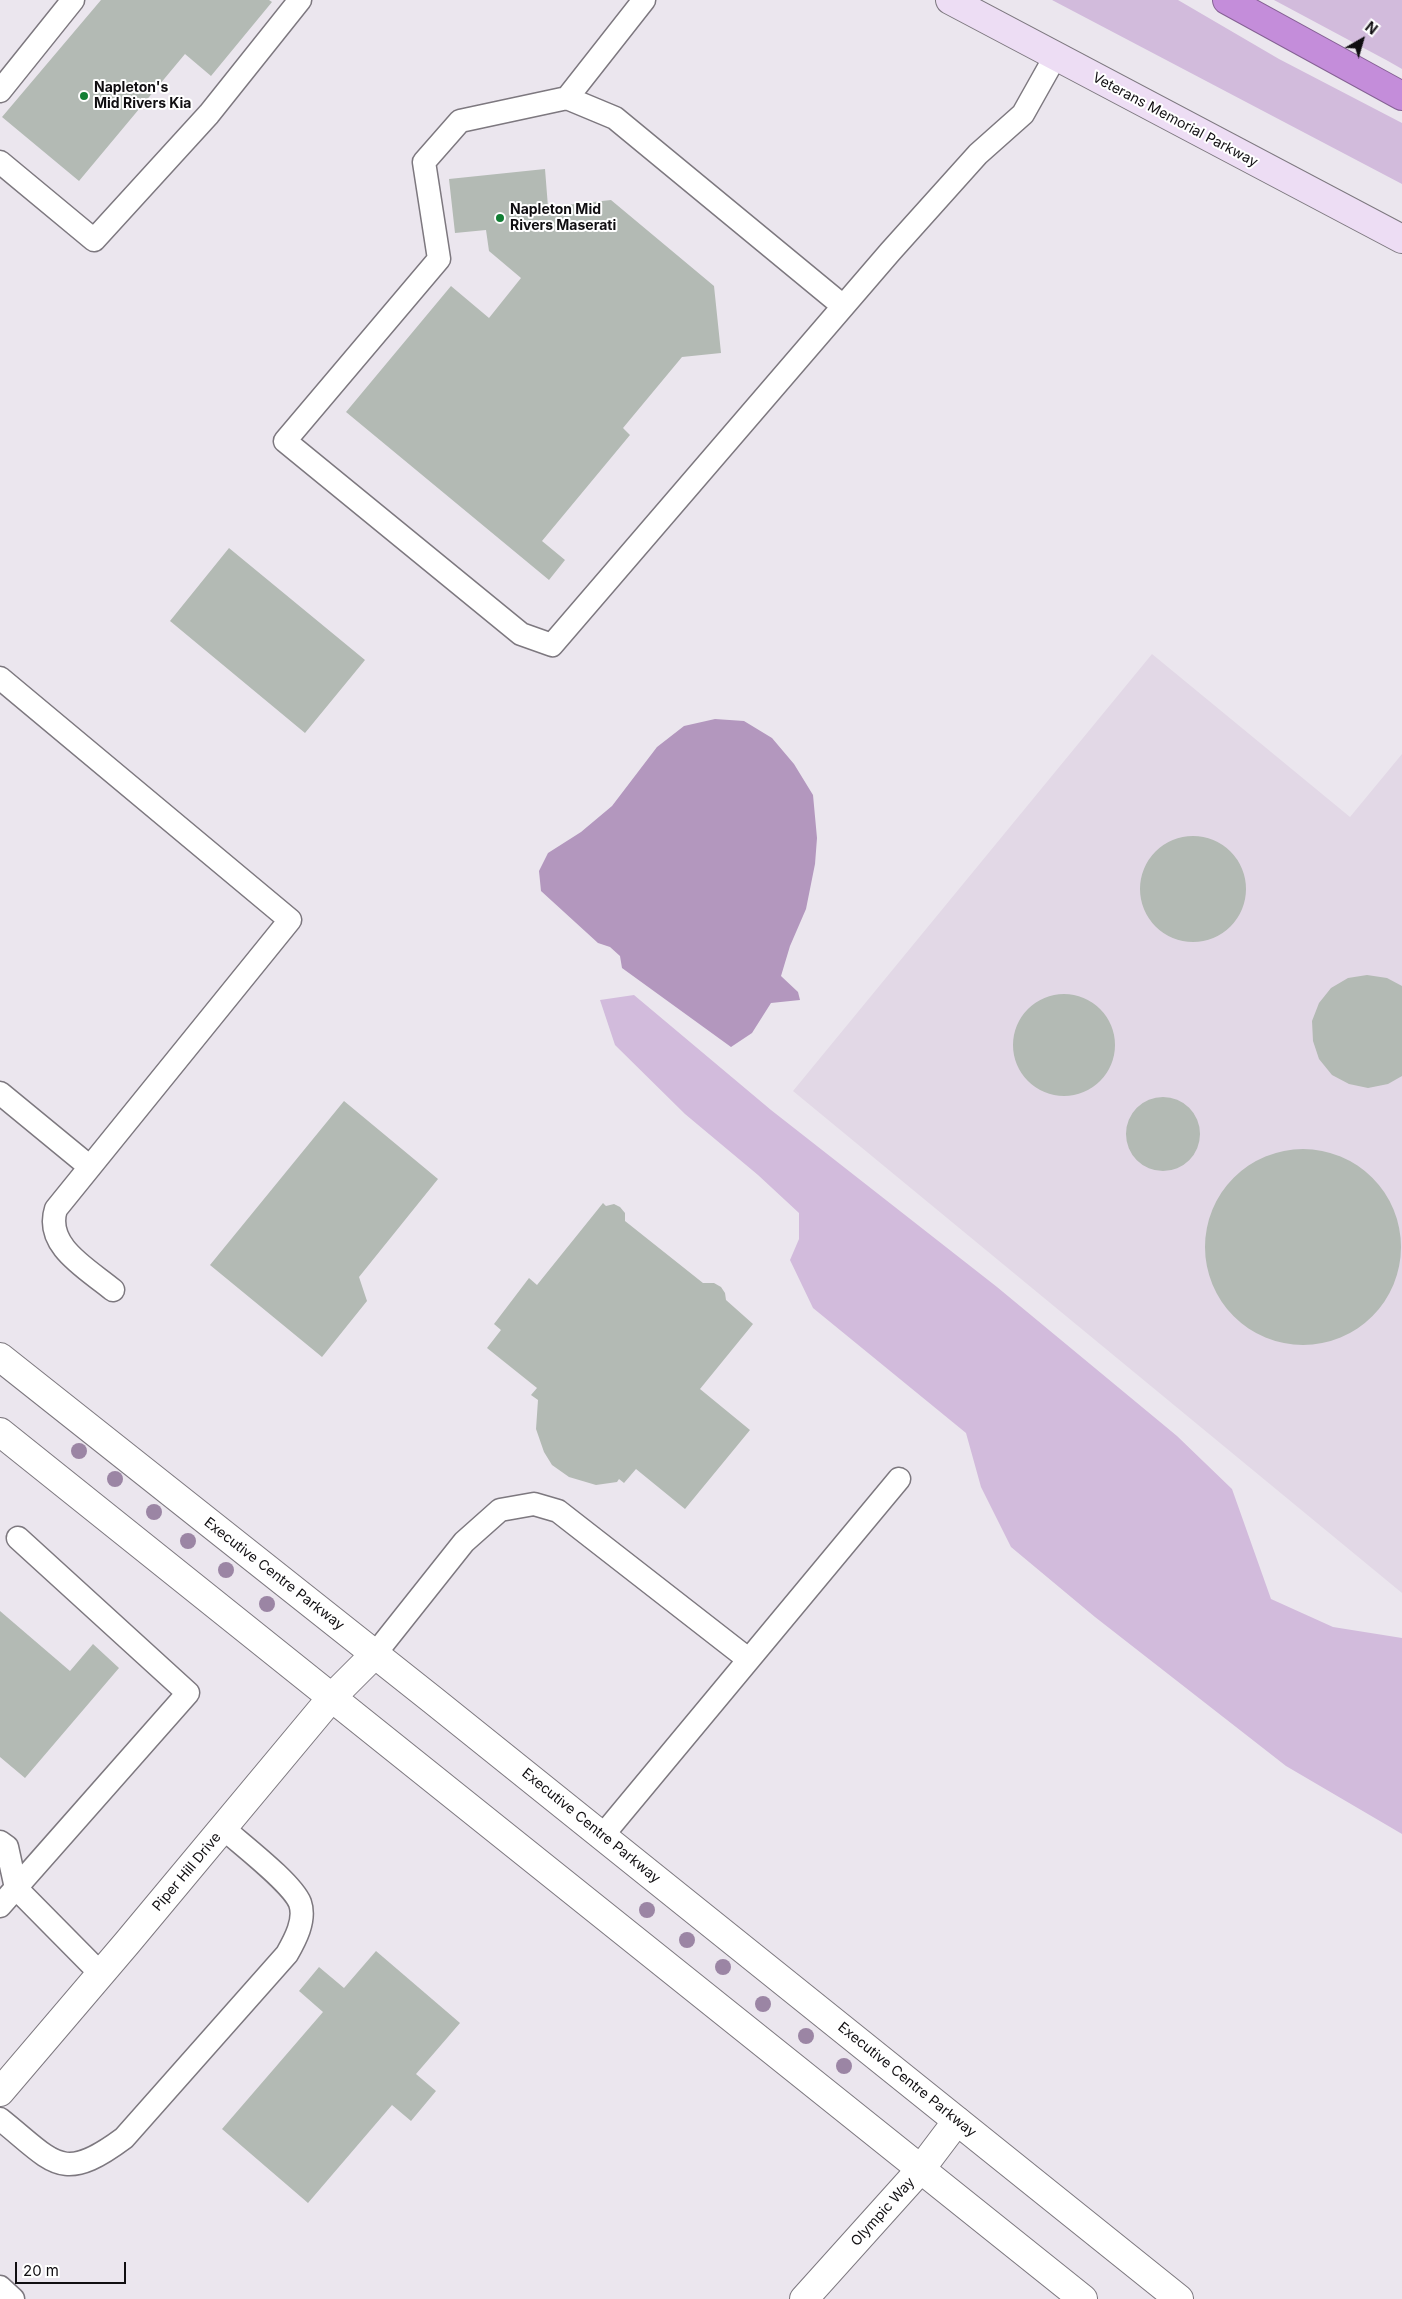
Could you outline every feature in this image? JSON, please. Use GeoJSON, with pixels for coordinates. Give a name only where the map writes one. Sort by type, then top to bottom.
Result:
{"type":"FeatureCollection","features":[{"type":"Feature","properties":{"kind":"highway"},"geometry":{"type":"LineString","coordinates":[[1227,0],[1402,96]]}},
{"type":"Feature","properties":{"kind":"main road","name":"Veterans Memorial Parkway"},"geometry":{"type":"LineString","coordinates":[[950,0],[1402,239]]}},
{"type":"Feature","properties":{"kind":"street","name":"Executive Centre Parkway"},"geometry":{"type":"LineString","coordinates":[[0,1357],[603,1835],[1179,2299]]}},
{"type":"Feature","properties":{"kind":"street"},"geometry":{"type":"LineString","coordinates":[[0,1432],[1083,2299]]}},
{"type":"Feature","properties":{"kind":"street","name":"Piper Hill Drive"},"geometry":{"type":"LineString","coordinates":[[0,2092],[332,1697],[376,1654]]}},
{"type":"Feature","properties":{"kind":"street","name":"Olympic Way"},"geometry":{"type":"LineString","coordinates":[[804,2299],[920,2170],[957,2121]]}},
{"type":"Feature","properties":{"kind":"lane"},"geometry":{"type":"LineString","coordinates":[[0,91],[73,0]]}},
{"type":"Feature","properties":{"kind":"lane"},"geometry":{"type":"LineString","coordinates":[[0,162],[94,240],[209,114],[300,0]]}},
{"type":"Feature","properties":{"kind":"lane"},"geometry":{"type":"LineString","coordinates":[[567,98],[644,0]]}},
{"type":"Feature","properties":{"kind":"lane"},"geometry":{"type":"LineString","coordinates":[[843,306],[615,118],[567,98],[460,121],[424,162],[439,259],[285,441],[521,634],[552,645],[843,306],[978,154],[1023,114],[1055,56]]}},
{"type":"Feature","properties":{"kind":"lane"},"geometry":{"type":"LineString","coordinates":[[0,678],[290,920],[56,1209],[52,1219],[54,1235],[67,1252],[113,1290]]}},
{"type":"Feature","properties":{"kind":"lane"},"geometry":{"type":"LineString","coordinates":[[0,1093],[90,1167]]}},
{"type":"Feature","properties":{"kind":"lane"},"geometry":{"type":"LineString","coordinates":[[603,1835],[898,1479]]}},
{"type":"Feature","properties":{"kind":"lane"},"geometry":{"type":"LineString","coordinates":[[376,1654],[464,1542],[500,1510],[534,1504],[558,1511],[748,1658]]}},
{"type":"Feature","properties":{"kind":"lane"},"geometry":{"type":"LineString","coordinates":[[0,1906],[188,1693],[18,1538]]}},
{"type":"Feature","properties":{"kind":"lane"},"geometry":{"type":"LineString","coordinates":[[0,2120],[49,2158],[68,2166],[83,2164],[102,2154],[124,2138],[287,1954],[299,1932],[301,1904],[290,1889],[223,1828]]}},
{"type":"Feature","properties":{"kind":"lane"},"geometry":{"type":"LineString","coordinates":[[0,1842],[7,1848],[16,1888],[101,1974]]}},
{"type":"Feature","properties":{"kind":"lane"},"geometry":{"type":"LineString","coordinates":[[0,2287],[13,2299]]}},
{"type":"Feature","properties":{"kind":"shaded area"},"geometry":{"type":"Polygon","coordinates":[[[1052,0],[1178,0],[1279,59],[1402,123],[1402,184],[1052,0]]]}},
{"type":"Feature","properties":{"kind":"shaded area"},"geometry":{"type":"Polygon","coordinates":[[[1274,0],[1402,0],[1402,69],[1388,61],[1274,0]]]}},
{"type":"Feature","properties":{"kind":"shaded area"},"geometry":{"type":"Polygon","coordinates":[[[1152,654],[1350,817],[1402,754],[1402,1593],[793,1091],[1152,654]]]}},
{"type":"Feature","properties":{"kind":"shaded area"},"geometry":{"type":"Polygon","coordinates":[[[715,719],[744,721],[772,738],[794,764],[813,795],[817,838],[815,864],[806,909],[790,946],[781,976],[798,992],[800,1000],[771,1003],[752,1033],[731,1047],[622,968],[620,956],[610,947],[598,943],[541,891],[539,871],[548,853],[581,832],[612,806],[657,747],[684,726],[715,719]]]}},
{"type":"Feature","properties":{"kind":"shaded area"},"geometry":{"type":"Polygon","coordinates":[[[634,995],[771,1110],[997,1287],[1177,1436],[1232,1489],[1271,1599],[1333,1627],[1402,1638],[1402,1834],[1286,1766],[1095,1617],[1011,1547],[981,1487],[966,1433],[813,1308],[790,1260],[799,1239],[799,1213],[758,1175],[685,1114],[615,1045],[600,1000],[634,995]]]}},
{"type":"Feature","properties":{"kind":"building","name":"Napleton's Mid Rivers Kia"},"geometry":{"type":"Polygon","coordinates":[[[101,0],[269,0],[272,2],[211,76],[185,54],[79,181],[2,117],[101,0]]]}},
{"type":"Feature","properties":{"kind":"building"},"geometry":{"type":"Polygon","coordinates":[[[545,169],[548,207],[611,200],[714,286],[721,353],[682,357],[623,428],[630,435],[542,541],[565,560],[549,580],[346,412],[451,286],[489,318],[521,278],[489,251],[486,230],[455,233],[449,179],[545,169]]]}},
{"type":"Feature","properties":{"kind":"building"},"geometry":{"type":"Polygon","coordinates":[[[229,548],[365,660],[305,733],[170,621],[229,548]]]}},
{"type":"Feature","properties":{"kind":"building"},"geometry":{"type":"Polygon","coordinates":[[[1193,836],[1213,840],[1230,852],[1242,869],[1246,889],[1242,909],[1230,926],[1213,938],[1193,942],[1173,938],[1156,926],[1144,909],[1140,889],[1144,869],[1156,852],[1173,840],[1193,836]]]}},
{"type":"Feature","properties":{"kind":"building"},"geometry":{"type":"Polygon","coordinates":[[[1367,975],[1387,978],[1402,986],[1402,1076],[1388,1084],[1368,1088],[1349,1084],[1332,1075],[1319,1059],[1313,1041],[1312,1021],[1319,1003],[1331,988],[1348,978],[1367,975]]]}},
{"type":"Feature","properties":{"kind":"building"},"geometry":{"type":"Polygon","coordinates":[[[1064,994],[1084,998],[1100,1009],[1111,1025],[1115,1045],[1111,1065],[1100,1081],[1084,1092],[1064,1096],[1044,1092],[1028,1081],[1017,1065],[1013,1045],[1017,1025],[1028,1009],[1044,998],[1064,994]]]}},
{"type":"Feature","properties":{"kind":"building"},"geometry":{"type":"Polygon","coordinates":[[[1156,1097],[1170,1097],[1184,1103],[1194,1113],[1200,1127],[1198,1148],[1184,1165],[1170,1171],[1156,1171],[1142,1165],[1132,1155],[1126,1141],[1126,1127],[1132,1113],[1142,1103],[1156,1097]]]}},
{"type":"Feature","properties":{"kind":"building"},"geometry":{"type":"Polygon","coordinates":[[[344,1101],[438,1179],[359,1277],[367,1301],[322,1357],[210,1265],[344,1101]]]}},
{"type":"Feature","properties":{"kind":"building"},"geometry":{"type":"Polygon","coordinates":[[[1303,1149],[1331,1153],[1349,1161],[1365,1171],[1379,1185],[1397,1219],[1401,1247],[1397,1275],[1389,1293],[1379,1309],[1365,1323],[1331,1341],[1303,1345],[1275,1341],[1257,1333],[1241,1323],[1227,1309],[1209,1275],[1205,1247],[1209,1219],[1217,1201],[1227,1185],[1241,1171],[1275,1153],[1303,1149]]]}},
{"type":"Feature","properties":{"kind":"building"},"geometry":{"type":"Polygon","coordinates":[[[603,1203],[606,1206],[614,1204],[620,1207],[625,1213],[625,1221],[703,1283],[714,1283],[721,1287],[725,1293],[726,1300],[753,1324],[700,1389],[750,1430],[685,1509],[636,1469],[624,1483],[619,1479],[617,1482],[596,1485],[569,1477],[552,1465],[544,1452],[536,1429],[538,1400],[531,1395],[537,1388],[487,1348],[501,1330],[494,1324],[529,1278],[537,1285],[603,1203]]]}},
{"type":"Feature","properties":{"kind":"building"},"geometry":{"type":"Polygon","coordinates":[[[0,1611],[70,1671],[93,1644],[119,1668],[25,1778],[0,1757],[0,1611]]]}},
{"type":"Feature","properties":{"kind":"building"},"geometry":{"type":"Polygon","coordinates":[[[376,1951],[460,2023],[416,2074],[436,2091],[411,2121],[392,2105],[308,2203],[222,2129],[323,2012],[299,1991],[319,1967],[344,1988],[376,1951]]]}},
{"type":"Feature","properties":{"kind":"place","name":"Napleton's Mid Rivers Kia"},"geometry":{"type":"Point","coordinates":[84,96]}},
{"type":"Feature","properties":{"kind":"place","name":"Napleton Mid Rivers Maserati"},"geometry":{"type":"Point","coordinates":[500,218]}}]}
